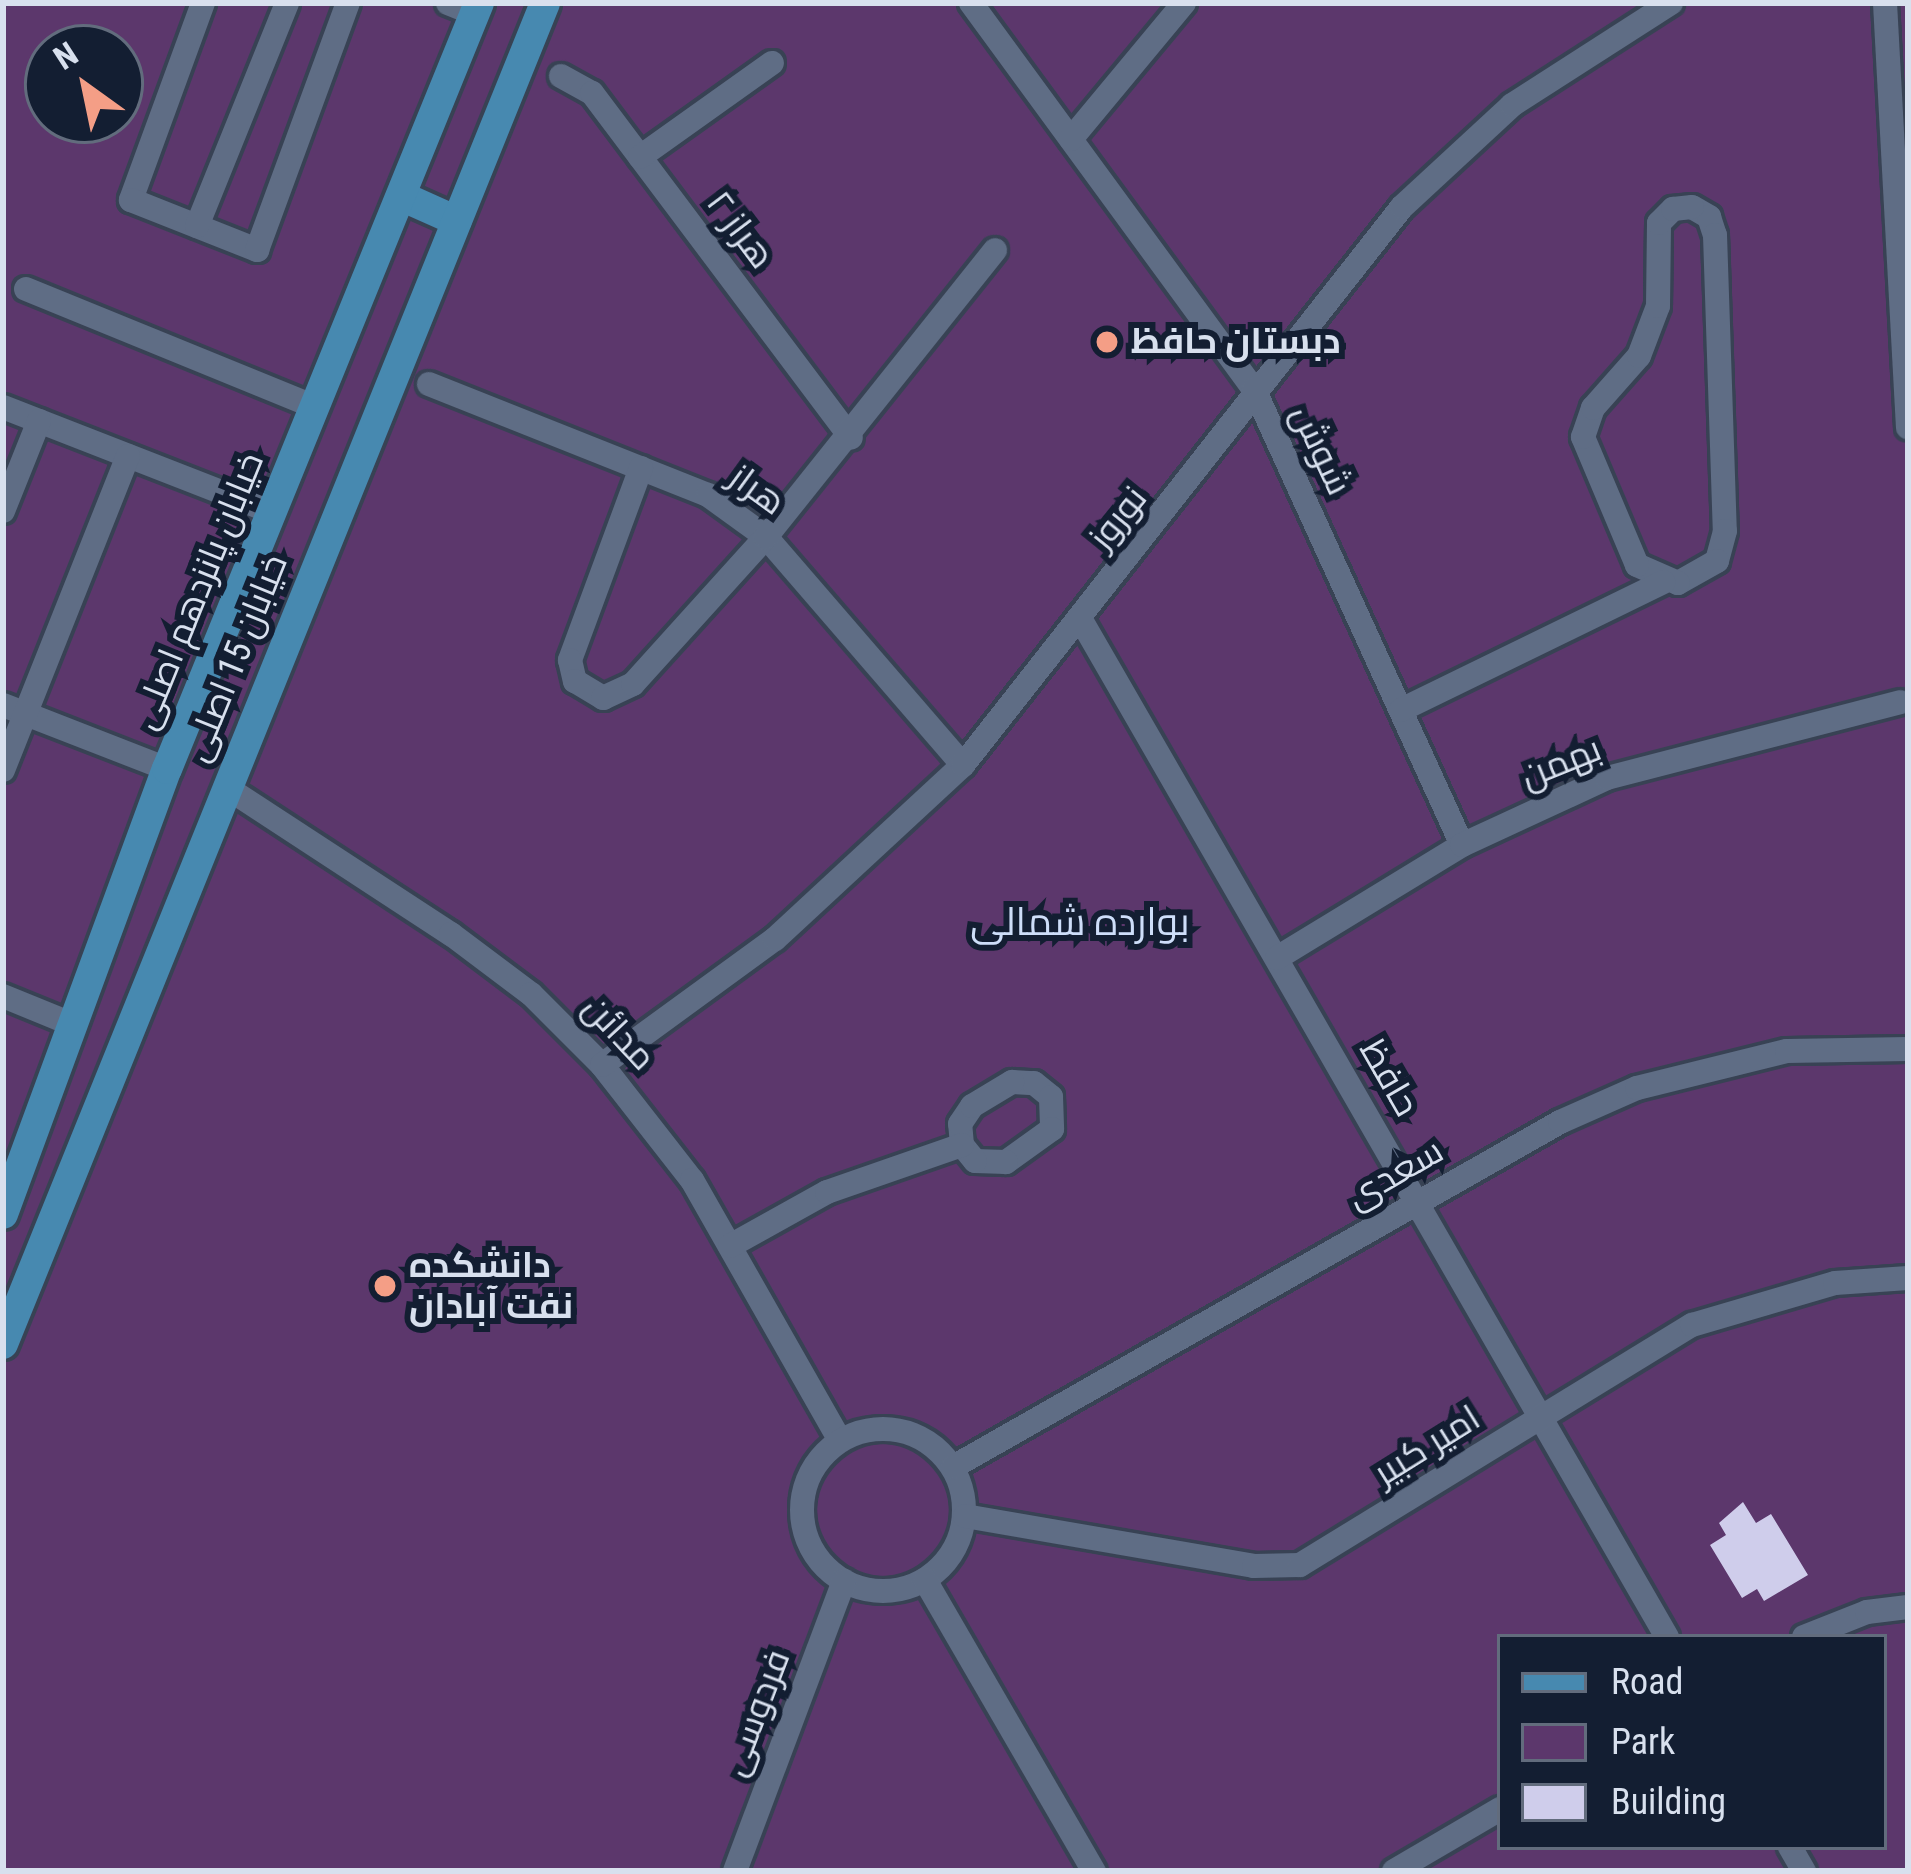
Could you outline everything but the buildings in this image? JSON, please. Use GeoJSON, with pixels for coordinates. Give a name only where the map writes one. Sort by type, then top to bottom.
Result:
{"type":"FeatureCollection","features":[{"type":"Feature","properties":{"kind":"main road","name":"خیابان 15 اصلی"},"geometry":{"type":"LineString","coordinates":[[3,1344],[545,3]]}},
{"type":"Feature","properties":{"kind":"main road","name":"خیابان پانزدهم اصلی"},"geometry":{"type":"LineString","coordinates":[[3,1214],[167,769],[400,196],[467,7]]}},
{"type":"Feature","properties":{"kind":"main road"},"geometry":{"type":"LineString","coordinates":[[400,196],[457,221]]}},
{"type":"Feature","properties":{"kind":"main road"},"geometry":{"type":"LineString","coordinates":[[42,1111],[66,1125],[96,1122]]}},
{"type":"Feature","properties":{"kind":"street"},"geometry":{"type":"LineString","coordinates":[[203,3],[131,200],[257,250],[347,3]]}},
{"type":"Feature","properties":{"kind":"street"},"geometry":{"type":"LineString","coordinates":[[197,226],[286,3]]}},
{"type":"Feature","properties":{"kind":"street","name":"شوش"},"geometry":{"type":"LineString","coordinates":[[971,3],[1254,389],[1462,844]]}},
{"type":"Feature","properties":{"kind":"street"},"geometry":{"type":"LineString","coordinates":[[1071,139],[1184,3]]}},
{"type":"Feature","properties":{"kind":"street","name":"نوروز"},"geometry":{"type":"LineString","coordinates":[[602,1065],[776,939],[963,764],[1188,489],[1254,389],[1402,207],[1496,119],[1671,3]]}},
{"type":"Feature","properties":{"kind":"street"},"geometry":{"type":"LineString","coordinates":[[1885,3],[1908,427]]}},
{"type":"Feature","properties":{"kind":"street"},"geometry":{"type":"LineString","coordinates":[[640,157],[772,63]]}},
{"type":"Feature","properties":{"kind":"street","name":"هراز ۲"},"geometry":{"type":"LineString","coordinates":[[561,76],[592,93],[851,438]]}},
{"type":"Feature","properties":{"kind":"street"},"geometry":{"type":"LineString","coordinates":[[1401,710],[1663,581],[1707,572],[1725,531],[1715,236],[1709,217],[1692,207],[1673,209],[1659,223],[1658,306],[1639,356],[1593,408],[1583,436],[1636,565],[1663,581]]}},
{"type":"Feature","properties":{"kind":"street"},"geometry":{"type":"LineString","coordinates":[[641,468],[570,660],[575,681],[592,695],[624,692],[766,537],[851,438],[995,250]]}},
{"type":"Feature","properties":{"kind":"street"},"geometry":{"type":"LineString","coordinates":[[26,290],[315,407]]}},
{"type":"Feature","properties":{"kind":"street","name":"هراز"},"geometry":{"type":"LineString","coordinates":[[429,384],[708,495],[766,537],[963,764]]}},
{"type":"Feature","properties":{"kind":"street"},"geometry":{"type":"LineString","coordinates":[[3,407],[272,512]]}},
{"type":"Feature","properties":{"kind":"street"},"geometry":{"type":"LineString","coordinates":[[3,511],[39,421]]}},
{"type":"Feature","properties":{"kind":"street"},"geometry":{"type":"LineString","coordinates":[[3,770],[14,709],[128,456]]}},
{"type":"Feature","properties":{"kind":"street","name":"حافظ"},"geometry":{"type":"LineString","coordinates":[[1082,620],[1665,1634]]}},
{"type":"Feature","properties":{"kind":"street","name":"بهمن"},"geometry":{"type":"LineString","coordinates":[[1277,958],[1462,844],[1607,778],[1900,702]]}},
{"type":"Feature","properties":{"kind":"street"},"geometry":{"type":"LineString","coordinates":[[14,709],[167,769]]}},
{"type":"Feature","properties":{"kind":"street","name":"مدائن"},"geometry":{"type":"LineString","coordinates":[[226,787],[451,934],[531,994],[602,1065],[650,1120],[730,1246],[840,1440]]}},
{"type":"Feature","properties":{"kind":"street"},"geometry":{"type":"LineString","coordinates":[[3,996],[74,1024]]}},
{"type":"Feature","properties":{"kind":"street","name":"سعدی"},"geometry":{"type":"LineString","coordinates":[[953,1467],[1560,1122],[1717,1063],[1838,1046],[1908,1049]]}},
{"type":"Feature","properties":{"kind":"street"},"geometry":{"type":"LineString","coordinates":[[730,1246],[827,1192],[962,1145]]}},
{"type":"Feature","properties":{"kind":"street","name":"امیر کبیر"},"geometry":{"type":"LineString","coordinates":[[965,1516],[1254,1566],[1300,1565],[1540,1417],[1726,1312],[1835,1282],[1908,1278]]}},
{"type":"Feature","properties":{"kind":"street"},"geometry":{"type":"LineString","coordinates":[[890,1429],[914,1434],[953,1467],[965,1516],[945,1563],[926,1580],[876,1592],[844,1581],[813,1553],[801,1504],[807,1479],[840,1440],[890,1429]]}},
{"type":"Feature","properties":{"kind":"street"},"geometry":{"type":"LineString","coordinates":[[926,1580],[1094,1871]]}},
{"type":"Feature","properties":{"kind":"street","name":"فردوسی"},"geometry":{"type":"LineString","coordinates":[[735,1871],[844,1581]]}},
{"type":"Feature","properties":{"kind":"street"},"geometry":{"type":"LineString","coordinates":[[1812,1634],[1868,1612],[1908,1606]]}},
{"type":"Feature","properties":{"kind":"street"},"geometry":{"type":"LineString","coordinates":[[1394,1871],[1497,1812]]}},
{"type":"Feature","properties":{"kind":"green space"},"geometry":{"type":"Polygon","coordinates":[[[3,3],[1908,3],[1908,1871],[3,1871],[3,3]]]}},
{"type":"Feature","properties":{"kind":"place","name":"دبستان حافظ"},"geometry":{"type":"Point","coordinates":[1107,342]}},
{"type":"Feature","properties":{"kind":"place","name":"دانشکده نفت آبادان"},"geometry":{"type":"Point","coordinates":[385,1286]}},
{"type":"Feature","properties":{"kind":"district","name":"بوارده شمالی"},"geometry":{"type":"Point","coordinates":[1080,922]}}]}
